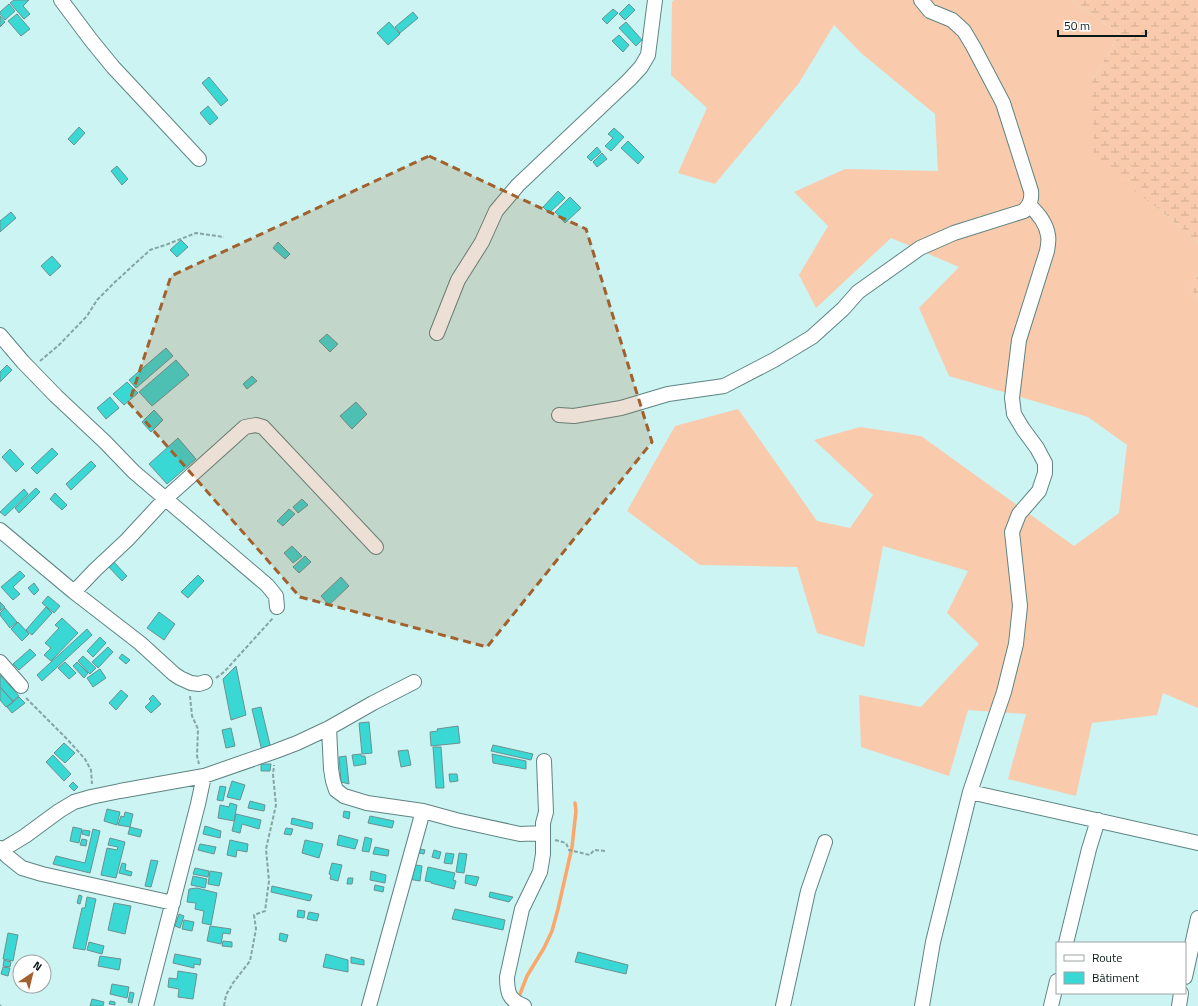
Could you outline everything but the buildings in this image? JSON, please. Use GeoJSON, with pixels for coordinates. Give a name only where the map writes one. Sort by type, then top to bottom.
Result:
{"type":"FeatureCollection","features":[{"type":"Feature","properties":{"kind":"street"},"geometry":{"type":"LineString","coordinates":[[62,0],[90,40],[113,67],[199,159]]}},
{"type":"Feature","properties":{"kind":"street"},"geometry":{"type":"LineString","coordinates":[[438,333],[458,280],[482,242],[496,211],[518,185],[641,67],[648,54],[655,0]]}},
{"type":"Feature","properties":{"kind":"street"},"geometry":{"type":"LineString","coordinates":[[559,415],[574,416],[621,408],[668,394],[724,386],[774,360],[812,337],[843,309],[858,292],[920,248],[954,233],[1024,211],[1032,199],[1003,104],[994,85],[964,31],[952,20],[930,11],[921,0]]}},
{"type":"Feature","properties":{"kind":"street"},"geometry":{"type":"LineString","coordinates":[[922,1006],[933,942],[970,792],[1004,692],[1016,644],[1020,606],[1012,532],[1019,514],[1039,490],[1045,473],[1045,463],[1037,448],[1014,414],[1012,398],[1019,340],[1047,251],[1049,236],[1045,225],[1035,210],[1029,205]]}},
{"type":"Feature","properties":{"kind":"street"},"geometry":{"type":"LineString","coordinates":[[0,335],[30,370],[134,472],[212,540],[267,585],[276,596],[277,607]]}},
{"type":"Feature","properties":{"kind":"street"},"geometry":{"type":"LineString","coordinates":[[74,592],[127,540],[165,499],[245,427],[256,425],[263,427],[376,548]]}},
{"type":"Feature","properties":{"kind":"street"},"geometry":{"type":"LineString","coordinates":[[0,530],[180,678],[191,683],[199,684],[206,682]]}},
{"type":"Feature","properties":{"kind":"street"},"geometry":{"type":"LineString","coordinates":[[0,662],[21,686]]}},
{"type":"Feature","properties":{"kind":"street"},"geometry":{"type":"LineString","coordinates":[[173,903],[42,874],[22,868],[1,849],[25,836],[74,802],[91,797],[204,776],[276,751],[329,728],[414,682]]}},
{"type":"Feature","properties":{"kind":"street"},"geometry":{"type":"LineString","coordinates":[[329,728],[333,781],[336,790],[344,796],[367,803],[423,811],[520,834],[542,833]]}},
{"type":"Feature","properties":{"kind":"street"},"geometry":{"type":"LineString","coordinates":[[519,1003],[508,993],[507,977],[522,909],[540,872],[543,854],[542,833],[546,812],[544,761]]}},
{"type":"Feature","properties":{"kind":"street"},"geometry":{"type":"LineString","coordinates":[[146,1006],[204,776]]}},
{"type":"Feature","properties":{"kind":"street"},"geometry":{"type":"LineString","coordinates":[[970,792],[1198,843]]}},
{"type":"Feature","properties":{"kind":"street"},"geometry":{"type":"LineString","coordinates":[[369,1006],[423,811]]}},
{"type":"Feature","properties":{"kind":"street"},"geometry":{"type":"LineString","coordinates":[[1066,942],[1089,849],[1098,820]]}},
{"type":"Feature","properties":{"kind":"street"},"geometry":{"type":"LineString","coordinates":[[783,1006],[808,892],[824,842]]}},
{"type":"Feature","properties":{"kind":"street"},"geometry":{"type":"LineString","coordinates":[[1186,972],[1198,918]]}},
{"type":"Feature","properties":{"kind":"street"},"geometry":{"type":"LineString","coordinates":[[1051,1006],[1056,985]]}},
{"type":"Feature","properties":{"kind":"street"},"geometry":{"type":"LineString","coordinates":[[1179,1006],[1182,994]]}},
{"type":"Feature","properties":{"kind":"path"},"geometry":{"type":"LineString","coordinates":[[30,370],[59,345],[87,316],[97,300],[150,250],[196,233],[224,237]]}},
{"type":"Feature","properties":{"kind":"path"},"geometry":{"type":"LineString","coordinates":[[206,682],[215,679],[224,672],[274,616],[277,607]]}},
{"type":"Feature","properties":{"kind":"path"},"geometry":{"type":"LineString","coordinates":[[180,678],[189,693],[192,716],[198,729],[197,756],[200,769],[204,776]]}},
{"type":"Feature","properties":{"kind":"path"},"geometry":{"type":"LineString","coordinates":[[21,686],[25,696],[85,759],[91,770],[91,797]]}},
{"type":"Feature","properties":{"kind":"path"},"geometry":{"type":"LineString","coordinates":[[224,1006],[226,995],[233,983],[250,961],[256,929],[254,915],[265,911],[269,881],[266,848],[276,805],[273,775],[276,751]]}},
{"type":"Feature","properties":{"kind":"path"},"geometry":{"type":"LineString","coordinates":[[542,833],[552,839],[566,843],[569,850],[575,852],[590,854],[594,850],[606,851]]}},
{"type":"Feature","properties":{"kind":"highlighted area"},"geometry":{"type":"Polygon","coordinates":[[[429,156],[586,229],[652,442],[487,647],[300,597],[129,403],[171,276],[429,156]]]}},
{"type":"Feature","properties":{"kind":"green space"},"geometry":{"type":"Polygon","coordinates":[[[674,0],[1071,0],[1120,34],[1092,80],[1160,210],[1198,242],[1198,274],[1191,288],[1198,303],[1198,708],[1163,693],[1157,715],[1092,723],[1076,796],[1008,779],[1026,714],[968,710],[949,776],[861,747],[859,695],[921,707],[979,644],[947,613],[968,571],[883,546],[864,647],[817,633],[797,567],[700,565],[627,511],[675,426],[738,409],[817,521],[850,528],[873,495],[814,440],[860,427],[921,436],[1074,546],[1119,513],[1127,445],[1088,417],[949,376],[919,308],[959,267],[891,238],[816,308],[799,275],[828,226],[794,192],[845,169],[938,171],[935,114],[861,53],[834,25],[799,83],[715,184],[678,173],[707,108],[671,75],[672,2],[674,0]]]}},
{"type":"Feature","properties":{"kind":"green space"},"geometry":{"type":"Polygon","coordinates":[[[1071,0],[1198,0],[1198,242],[1160,210],[1094,160],[1092,80],[1120,34],[1071,0]]]}},
{"type":"Feature","properties":{"kind":"green space"},"geometry":{"type":"Polygon","coordinates":[[[1198,274],[1198,303],[1191,288],[1198,274]]]}},
{"type":"Feature","properties":{"kind":"waterway"},"geometry":{"type":"LineString","coordinates":[[518,999],[527,976],[544,948],[552,931],[572,847],[576,811],[575,803]]}}]}
